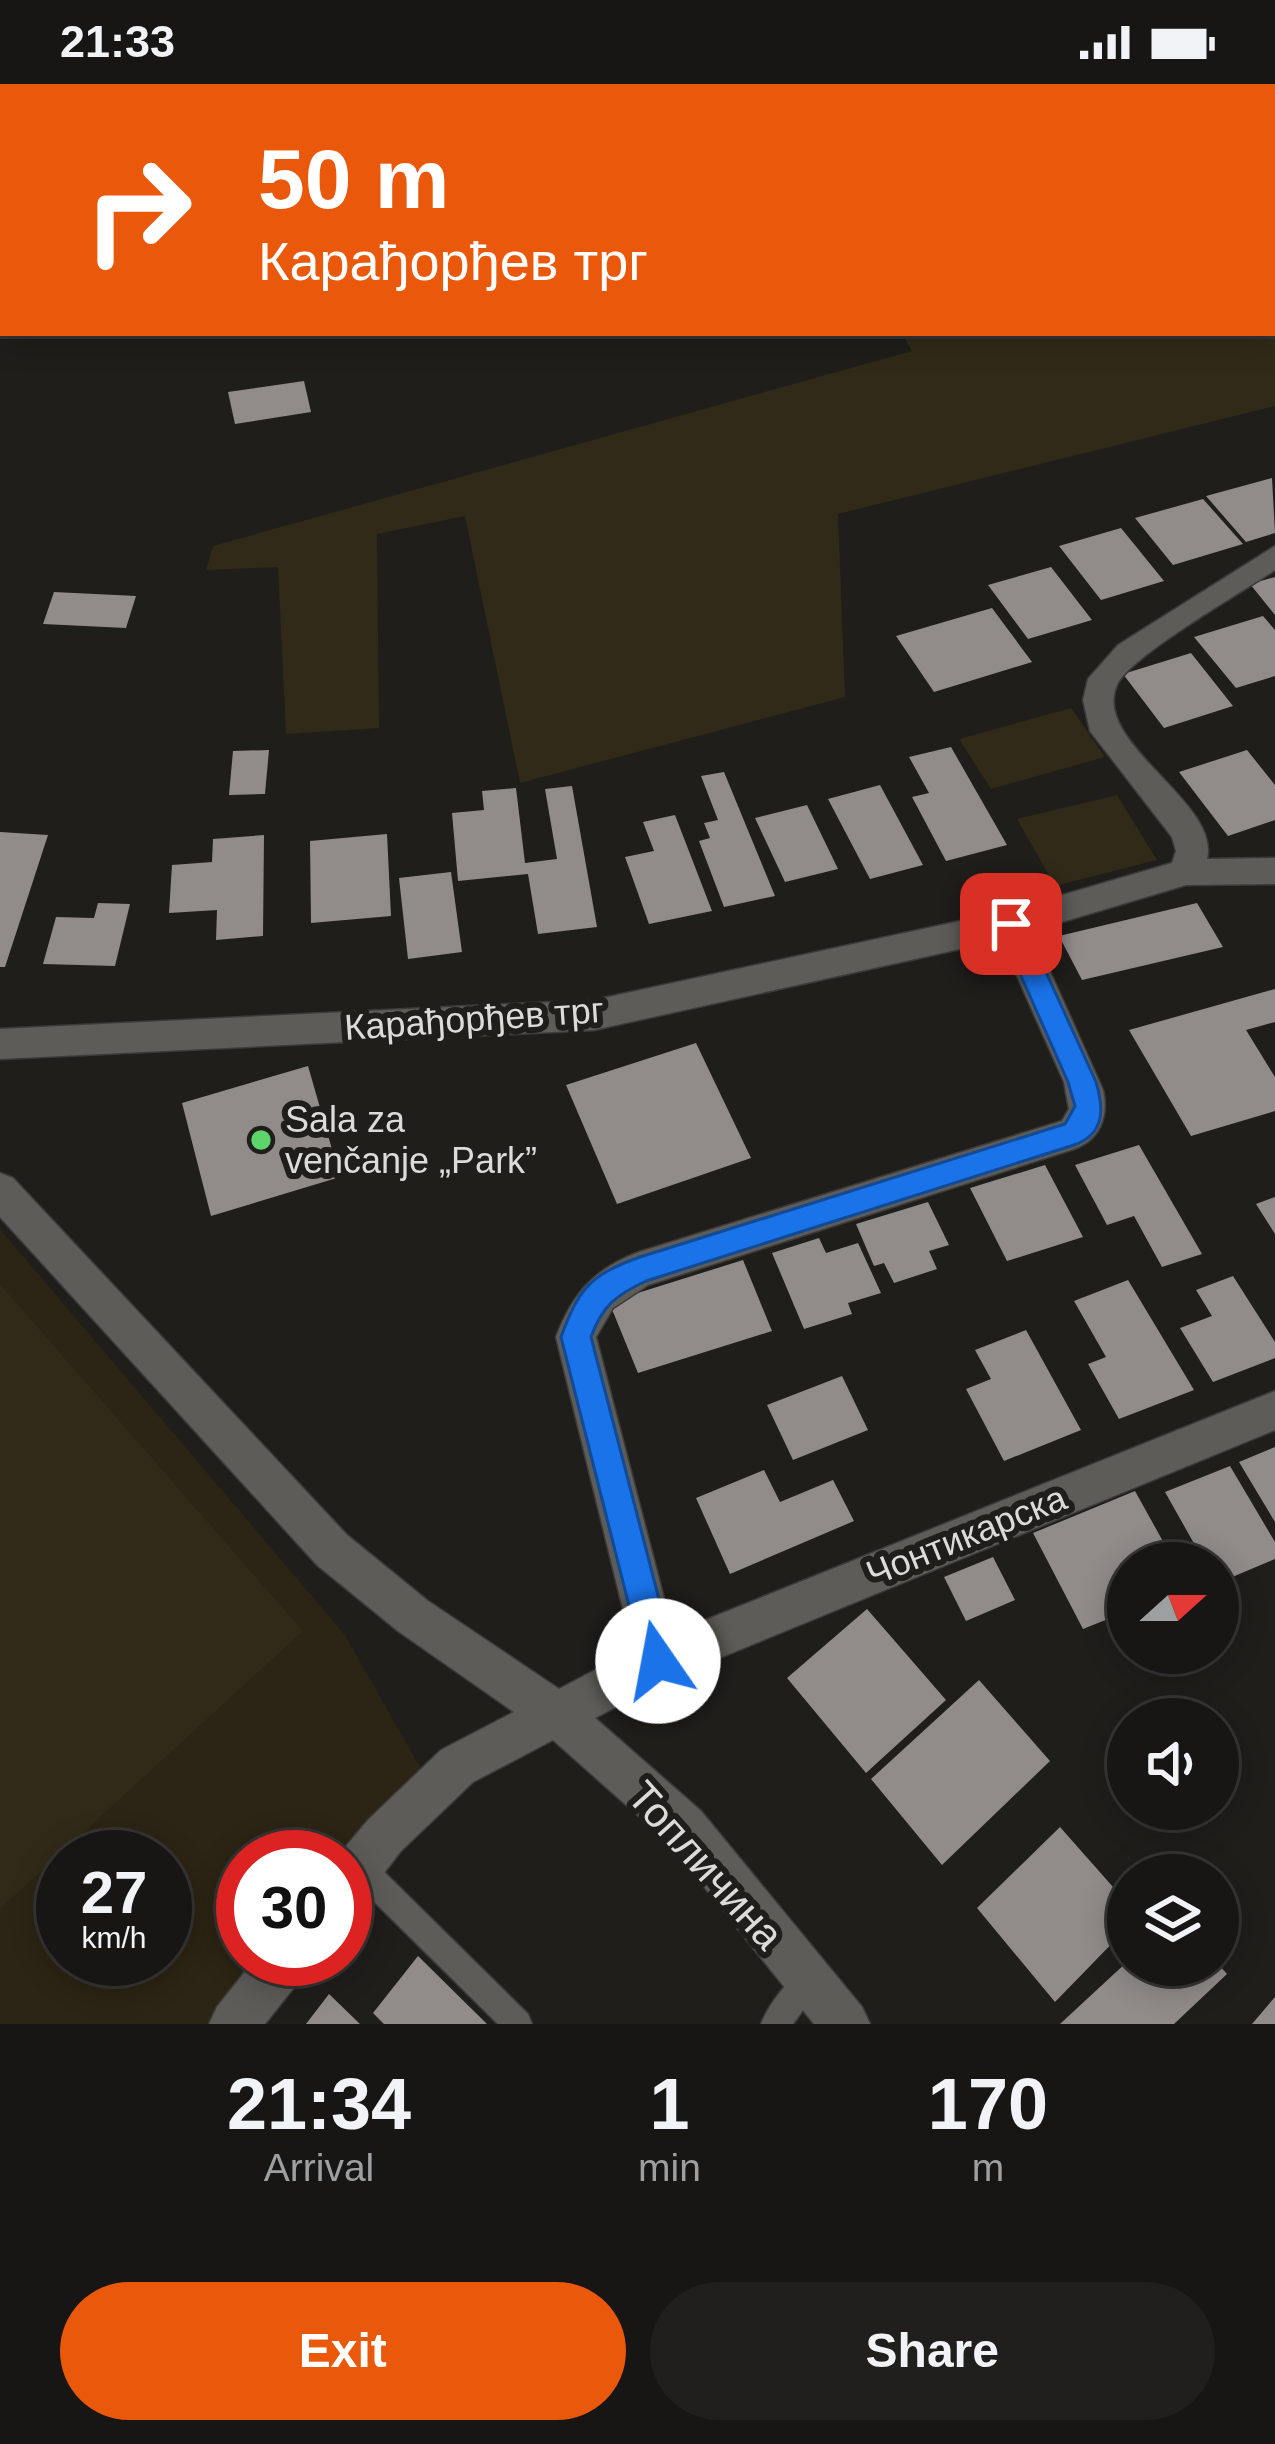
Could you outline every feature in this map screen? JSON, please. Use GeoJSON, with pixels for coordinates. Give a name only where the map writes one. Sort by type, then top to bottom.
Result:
{"type":"FeatureCollection","features":[{"type":"Feature","properties":{"kind":"street"},"geometry":{"type":"LineString","coordinates":[[1186,872],[1193,851],[1187,832],[1106,730],[1099,700],[1103,679],[1129,653],[1275,556]]}},
{"type":"Feature","properties":{"kind":"street","name":"Карађорђев трг"},"geometry":{"type":"LineString","coordinates":[[0,1044],[594,1015],[1011,924],[1186,872],[1275,871]]}},
{"type":"Feature","properties":{"kind":"street"},"geometry":{"type":"LineString","coordinates":[[372,1851],[457,1766],[658,1661],[576,1337],[587,1306],[606,1286],[640,1270],[1074,1133],[1086,1123],[1089,1106],[1082,1082],[1011,924]]}},
{"type":"Feature","properties":{"kind":"street"},"geometry":{"type":"LineString","coordinates":[[0,1190],[332,1550],[413,1616],[557,1715]]}},
{"type":"Feature","properties":{"kind":"street","name":"Чонтикарска"},"geometry":{"type":"LineString","coordinates":[[658,1661],[1275,1410]]}},
{"type":"Feature","properties":{"kind":"street","name":"Топличина"},"geometry":{"type":"LineString","coordinates":[[557,1715],[685,1828],[845,2024]]}},
{"type":"Feature","properties":{"kind":"street"},"geometry":{"type":"LineString","coordinates":[[234,2024],[264,1986]]}},
{"type":"Feature","properties":{"kind":"lane"},"geometry":{"type":"LineString","coordinates":[[372,1894],[518,2024]]}},
{"type":"Feature","properties":{"kind":"lane"},"geometry":{"type":"LineString","coordinates":[[775,2024],[810,1982]]}},
{"type":"Feature","properties":{"kind":"shaded area"},"geometry":{"type":"Polygon","coordinates":[[[904,336],[1275,336],[1275,406],[838,514],[845,697],[520,783],[465,516],[377,534],[379,728],[286,734],[278,567],[206,570],[213,546],[912,351],[904,336]]]}},
{"type":"Feature","properties":{"kind":"shaded area"},"geometry":{"type":"Polygon","coordinates":[[[1071,708],[1105,757],[991,789],[959,739],[1071,708]]]}},
{"type":"Feature","properties":{"kind":"shaded area"},"geometry":{"type":"Polygon","coordinates":[[[1117,795],[1157,860],[1055,886],[1017,819],[1117,795]]]}},
{"type":"Feature","properties":{"kind":"shaded area"},"geometry":{"type":"Polygon","coordinates":[[[0,1229],[345,1635],[420,1767],[369,1830],[216,1830],[216,1986],[241,1986],[210,2024],[0,2024],[0,1229]]]}},
{"type":"Feature","properties":{"kind":"shaded area"},"geometry":{"type":"Polygon","coordinates":[[[0,1284],[303,1631],[86,1830],[36,1830],[36,1876],[0,1909],[0,1284]]]}},
{"type":"Feature","properties":{"kind":"building"},"geometry":{"type":"Polygon","coordinates":[[[304,381],[311,412],[235,424],[228,392],[304,381]]]}},
{"type":"Feature","properties":{"kind":"building"},"geometry":{"type":"Polygon","coordinates":[[[1272,478],[1275,533],[1246,542],[1206,496],[1272,478]]]}},
{"type":"Feature","properties":{"kind":"building"},"geometry":{"type":"Polygon","coordinates":[[[1203,499],[1243,544],[1173,565],[1135,518],[1203,499]]]}},
{"type":"Feature","properties":{"kind":"building"},"geometry":{"type":"Polygon","coordinates":[[[1121,528],[1164,581],[1101,600],[1059,546],[1121,528]]]}},
{"type":"Feature","properties":{"kind":"building"},"geometry":{"type":"Polygon","coordinates":[[[1051,567],[1092,620],[1028,639],[988,585],[1051,567]]]}},
{"type":"Feature","properties":{"kind":"building"},"geometry":{"type":"Polygon","coordinates":[[[1275,577],[1275,615],[1250,584],[1275,577]]]}},
{"type":"Feature","properties":{"kind":"building"},"geometry":{"type":"Polygon","coordinates":[[[54,592],[136,596],[126,628],[43,624],[54,592]]]}},
{"type":"Feature","properties":{"kind":"building"},"geometry":{"type":"Polygon","coordinates":[[[992,608],[1032,662],[934,692],[896,636],[992,608]]]}},
{"type":"Feature","properties":{"kind":"building"},"geometry":{"type":"Polygon","coordinates":[[[1263,616],[1275,630],[1275,676],[1236,688],[1194,637],[1263,616]]]}},
{"type":"Feature","properties":{"kind":"building"},"geometry":{"type":"Polygon","coordinates":[[[1191,653],[1233,706],[1164,728],[1123,674],[1191,653]]]}},
{"type":"Feature","properties":{"kind":"building"},"geometry":{"type":"Polygon","coordinates":[[[951,747],[1007,845],[946,861],[912,797],[929,793],[909,757],[951,747]]]}},
{"type":"Feature","properties":{"kind":"building"},"geometry":{"type":"Polygon","coordinates":[[[269,750],[265,794],[229,795],[233,751],[269,750]]]}},
{"type":"Feature","properties":{"kind":"building"},"geometry":{"type":"Polygon","coordinates":[[[1247,750],[1275,785],[1275,820],[1228,836],[1179,772],[1247,750]]]}},
{"type":"Feature","properties":{"kind":"building"},"geometry":{"type":"Polygon","coordinates":[[[724,772],[775,896],[724,907],[699,841],[710,838],[704,823],[718,820],[701,776],[724,772]]]}},
{"type":"Feature","properties":{"kind":"building"},"geometry":{"type":"Polygon","coordinates":[[[880,785],[923,865],[870,879],[828,799],[880,785]]]}},
{"type":"Feature","properties":{"kind":"building"},"geometry":{"type":"Polygon","coordinates":[[[572,786],[597,927],[538,934],[528,874],[458,881],[452,813],[484,810],[482,791],[516,788],[525,863],[557,859],[545,789],[572,786]]]}},
{"type":"Feature","properties":{"kind":"building"},"geometry":{"type":"Polygon","coordinates":[[[807,805],[838,869],[785,882],[755,818],[807,805]]]}},
{"type":"Feature","properties":{"kind":"building"},"geometry":{"type":"Polygon","coordinates":[[[675,815],[712,911],[649,924],[625,857],[654,851],[643,822],[675,815]]]}},
{"type":"Feature","properties":{"kind":"building"},"geometry":{"type":"Polygon","coordinates":[[[0,832],[48,835],[5,967],[0,967],[0,832]]]}},
{"type":"Feature","properties":{"kind":"building"},"geometry":{"type":"Polygon","coordinates":[[[387,834],[391,916],[311,923],[310,841],[387,834]]]}},
{"type":"Feature","properties":{"kind":"building"},"geometry":{"type":"Polygon","coordinates":[[[264,835],[263,936],[216,940],[217,910],[169,913],[172,865],[212,862],[213,839],[264,835]]]}},
{"type":"Feature","properties":{"kind":"building"},"geometry":{"type":"Polygon","coordinates":[[[451,872],[462,952],[408,959],[399,878],[451,872]]]}},
{"type":"Feature","properties":{"kind":"building"},"geometry":{"type":"Polygon","coordinates":[[[98,903],[130,904],[115,966],[43,964],[56,917],[94,918],[98,903]]]}},
{"type":"Feature","properties":{"kind":"building"},"geometry":{"type":"Polygon","coordinates":[[[1197,903],[1223,947],[1082,980],[1059,936],[1197,903]]]}},
{"type":"Feature","properties":{"kind":"building"},"geometry":{"type":"Polygon","coordinates":[[[1275,989],[1275,1022],[1246,1030],[1275,1077],[1275,1111],[1191,1136],[1129,1030],[1275,989]]]}},
{"type":"Feature","properties":{"kind":"building"},"geometry":{"type":"Polygon","coordinates":[[[696,1043],[751,1158],[617,1204],[566,1085],[696,1043]]]}},
{"type":"Feature","properties":{"kind":"building","name":"Sala za venčanje „Park”"},"geometry":{"type":"Polygon","coordinates":[[[308,1066],[340,1177],[211,1216],[182,1103],[308,1066]]]}},
{"type":"Feature","properties":{"kind":"building"},"geometry":{"type":"Polygon","coordinates":[[[1139,1145],[1202,1254],[1162,1267],[1134,1216],[1107,1225],[1075,1165],[1139,1145]]]}},
{"type":"Feature","properties":{"kind":"building"},"geometry":{"type":"Polygon","coordinates":[[[1045,1165],[1083,1237],[1007,1261],[970,1188],[1045,1165]]]}},
{"type":"Feature","properties":{"kind":"building"},"geometry":{"type":"Polygon","coordinates":[[[1275,1197],[1275,1234],[1256,1204],[1275,1197]]]}},
{"type":"Feature","properties":{"kind":"building"},"geometry":{"type":"Polygon","coordinates":[[[928,1202],[949,1245],[929,1251],[937,1269],[894,1283],[884,1263],[874,1266],[856,1224],[928,1202]]]}},
{"type":"Feature","properties":{"kind":"building"},"geometry":{"type":"Polygon","coordinates":[[[819,1238],[826,1253],[858,1243],[881,1293],[848,1303],[852,1314],[804,1329],[772,1253],[819,1238]]]}},
{"type":"Feature","properties":{"kind":"building"},"geometry":{"type":"Polygon","coordinates":[[[743,1260],[772,1331],[638,1373],[609,1302],[743,1260]]]}},
{"type":"Feature","properties":{"kind":"building"},"geometry":{"type":"Polygon","coordinates":[[[1233,1276],[1275,1342],[1275,1358],[1213,1382],[1180,1328],[1212,1316],[1196,1290],[1233,1276]]]}},
{"type":"Feature","properties":{"kind":"building"},"geometry":{"type":"Polygon","coordinates":[[[1128,1280],[1194,1390],[1119,1419],[1088,1364],[1106,1357],[1074,1301],[1128,1280]]]}},
{"type":"Feature","properties":{"kind":"building"},"geometry":{"type":"Polygon","coordinates":[[[1026,1330],[1081,1430],[1004,1461],[966,1389],[991,1379],[975,1350],[1026,1330]]]}},
{"type":"Feature","properties":{"kind":"building"},"geometry":{"type":"Polygon","coordinates":[[[842,1376],[868,1430],[793,1460],[767,1405],[842,1376]]]}},
{"type":"Feature","properties":{"kind":"building"},"geometry":{"type":"Polygon","coordinates":[[[1275,1447],[1275,1522],[1239,1462],[1275,1447]]]}},
{"type":"Feature","properties":{"kind":"building"},"geometry":{"type":"Polygon","coordinates":[[[1230,1466],[1275,1542],[1275,1559],[1239,1574],[1239,1542],[1193,1542],[1165,1492],[1230,1466]]]}},
{"type":"Feature","properties":{"kind":"building"},"geometry":{"type":"Polygon","coordinates":[[[764,1470],[780,1502],[833,1480],[854,1521],[730,1574],[696,1498],[764,1470]]]}},
{"type":"Feature","properties":{"kind":"building"},"geometry":{"type":"Polygon","coordinates":[[[1135,1491],[1163,1542],[1107,1542],[1107,1619],[1083,1629],[1033,1533],[1135,1491]]]}},
{"type":"Feature","properties":{"kind":"building"},"geometry":{"type":"Polygon","coordinates":[[[993,1557],[1015,1600],[966,1621],[944,1577],[993,1557]]]}},
{"type":"Feature","properties":{"kind":"building"},"geometry":{"type":"Polygon","coordinates":[[[867,1609],[946,1700],[866,1773],[787,1678],[867,1609]]]}},
{"type":"Feature","properties":{"kind":"building"},"geometry":{"type":"Polygon","coordinates":[[[979,1680],[1050,1761],[942,1865],[871,1779],[979,1680]]]}},
{"type":"Feature","properties":{"kind":"building"},"geometry":{"type":"Polygon","coordinates":[[[1060,1827],[1107,1880],[1107,1949],[1055,2002],[977,1908],[1060,1827]]]}},
{"type":"Feature","properties":{"kind":"building"},"geometry":{"type":"Polygon","coordinates":[[[418,1956],[487,2024],[384,2024],[373,2013],[418,1956]]]}},
{"type":"Feature","properties":{"kind":"building"},"geometry":{"type":"Polygon","coordinates":[[[1107,1980],[1107,1986],[1214,1986],[1174,2024],[1060,2024],[1107,1980]]]}},
{"type":"Feature","properties":{"kind":"building"},"geometry":{"type":"Polygon","coordinates":[[[329,1994],[360,2024],[306,2024],[329,1994]]]}},
{"type":"Feature","properties":{"kind":"building"},"geometry":{"type":"Polygon","coordinates":[[[1275,1997],[1275,2024],[1252,2024],[1275,1997]]]}},
{"type":"Feature","properties":{"kind":"place","name":"Sala za venčanje „Park”"},"geometry":{"type":"Point","coordinates":[261,1140]}},
{"type":"Feature","properties":{"kind":"route"},"geometry":{"type":"LineString","coordinates":[[658,1661],[576,1337],[587,1306],[606,1286],[640,1270],[1042,1144],[1074,1133],[1086,1123],[1089,1106],[1082,1082],[1011,924]]}}]}
